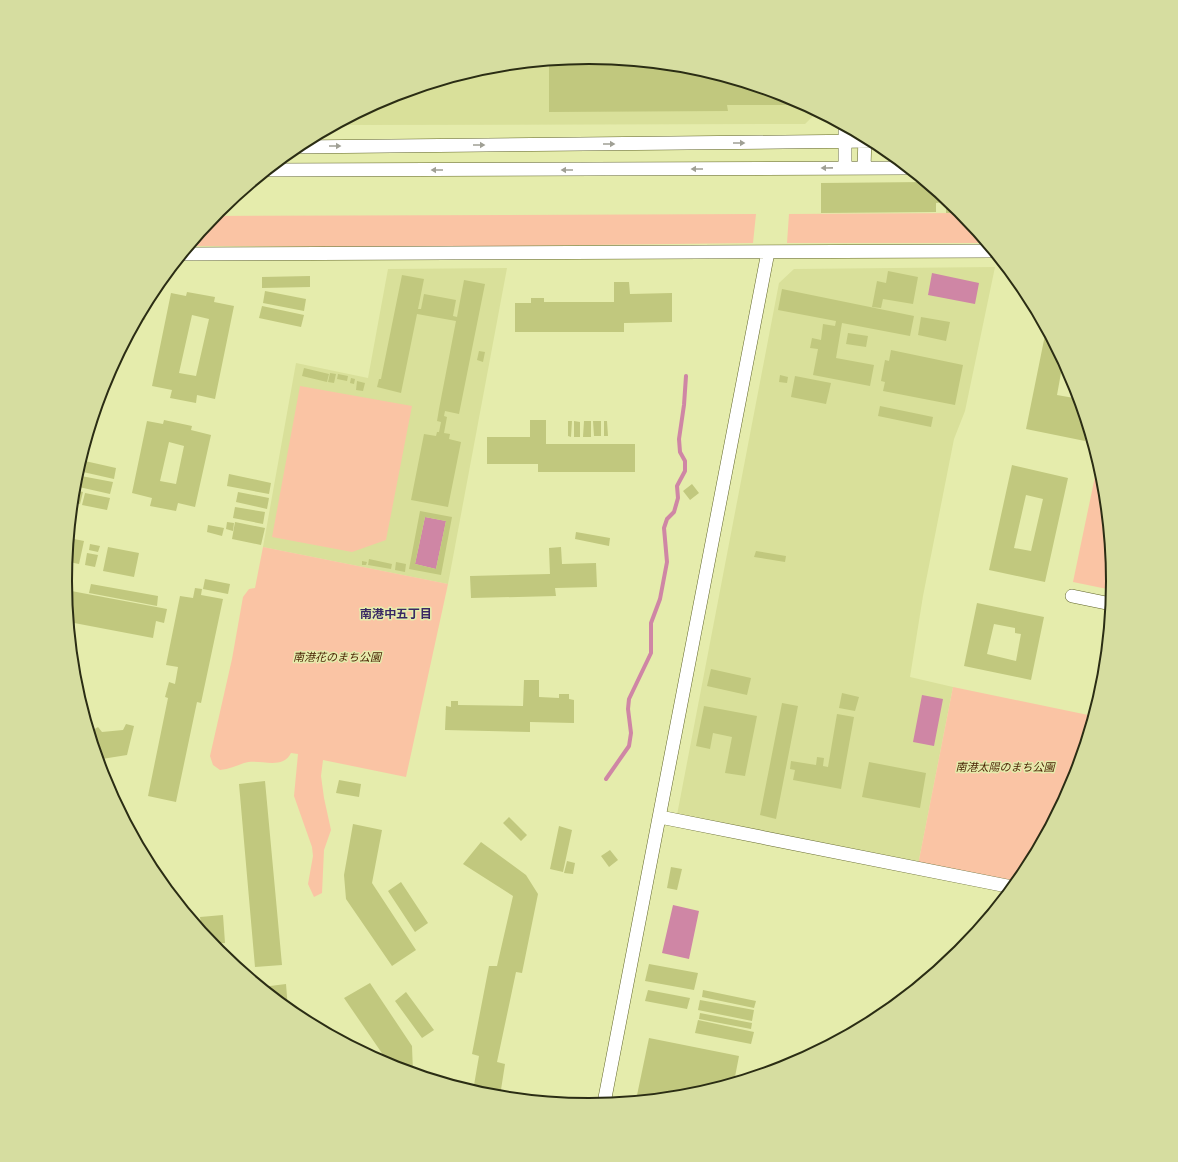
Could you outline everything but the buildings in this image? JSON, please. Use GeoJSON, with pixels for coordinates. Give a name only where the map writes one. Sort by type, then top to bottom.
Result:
{"type":"FeatureCollection","features":[{"type":"Feature","properties":{"kind":"street"},"geometry":{"type":"LineString","coordinates":[[845,131],[845,168]]}},
{"type":"Feature","properties":{"kind":"street"},"geometry":{"type":"LineString","coordinates":[[309,147],[860,141]]}},
{"type":"Feature","properties":{"kind":"street"},"geometry":{"type":"LineString","coordinates":[[864,168],[866,145]]}},
{"type":"Feature","properties":{"kind":"street"},"geometry":{"type":"LineString","coordinates":[[275,170],[900,168]]}},
{"type":"Feature","properties":{"kind":"street"},"geometry":{"type":"LineString","coordinates":[[189,254],[987,251]]}},
{"type":"Feature","properties":{"kind":"street"},"geometry":{"type":"LineString","coordinates":[[605,1098],[768,252]]}},
{"type":"Feature","properties":{"kind":"street"},"geometry":{"type":"LineString","coordinates":[[1072,596],[1105,603]]}},
{"type":"Feature","properties":{"kind":"street"},"geometry":{"type":"LineString","coordinates":[[660,817],[1006,886]]}},
{"type":"Feature","properties":{"kind":"shaded area"},"geometry":{"type":"Polygon","coordinates":[[[589,64],[656,68],[723,82],[755,91],[814,115],[805,124],[346,125],[391,103],[423,91],[455,82],[522,68],[589,64]]]}},
{"type":"Feature","properties":{"kind":"shaded area"},"geometry":{"type":"Polygon","coordinates":[[[995,267],[965,411],[954,439],[923,596],[910,677],[953,687],[918,865],[677,815],[779,283],[794,269],[995,267]]]}},
{"type":"Feature","properties":{"kind":"shaded area"},"geometry":{"type":"Polygon","coordinates":[[[507,268],[448,584],[263,547],[296,363],[368,378],[388,269],[507,268]]]}},
{"type":"Feature","properties":{"kind":"shaded area"},"geometry":{"type":"Polygon","coordinates":[[[932,273],[979,283],[975,304],[928,295],[932,273]]]}},
{"type":"Feature","properties":{"kind":"shaded area"},"geometry":{"type":"Polygon","coordinates":[[[425,517],[446,521],[436,569],[415,564],[425,517]]]}},
{"type":"Feature","properties":{"kind":"shaded area"},"geometry":{"type":"Polygon","coordinates":[[[922,695],[943,699],[934,746],[913,742],[922,695]]]}},
{"type":"Feature","properties":{"kind":"shaded area"},"geometry":{"type":"Polygon","coordinates":[[[673,905],[699,911],[689,959],[662,953],[673,905]]]}},
{"type":"Feature","properties":{"kind":"green space"},"geometry":{"type":"Polygon","coordinates":[[[953,213],[980,243],[787,243],[789,214],[953,213]]]}},
{"type":"Feature","properties":{"kind":"green space"},"geometry":{"type":"Polygon","coordinates":[[[756,214],[753,243],[420,247],[195,246],[222,216],[756,214]]]}},
{"type":"Feature","properties":{"kind":"green space"},"geometry":{"type":"Polygon","coordinates":[[[300,386],[412,406],[386,540],[352,552],[272,537],[300,386]]]}},
{"type":"Feature","properties":{"kind":"green space"},"geometry":{"type":"Polygon","coordinates":[[[1095,476],[1102,514],[1105,547],[1106,589],[1073,582],[1095,476]]]}},
{"type":"Feature","properties":{"kind":"green space","name":"南港花のまち公園"},"geometry":{"type":"Polygon","coordinates":[[[263,547],[448,584],[406,777],[323,760],[321,776],[331,830],[324,850],[322,893],[314,897],[308,884],[313,856],[312,847],[294,796],[298,754],[291,753],[287,758],[276,763],[250,762],[220,770],[213,765],[210,756],[232,659],[243,597],[249,589],[255,588],[263,547]]]}},
{"type":"Feature","properties":{"kind":"green space","name":"南港太陽のまち公園"},"geometry":{"type":"Polygon","coordinates":[[[953,687],[1088,715],[1079,747],[1053,810],[1037,840],[1008,884],[918,865],[953,687]]]}},
{"type":"Feature","properties":{"kind":"waterway"},"geometry":{"type":"LineString","coordinates":[[606,779],[629,746],[631,733],[628,709],[629,699],[651,653],[651,623],[660,599],[667,562],[664,528],[667,519],[674,512],[678,498],[677,486],[685,471],[685,461],[680,452],[679,439],[684,405],[686,376]]}},
{"type":"Feature","properties":{"kind":"district","name":"南港中五丁目"},"geometry":{"type":"Point","coordinates":[396,614]}}]}
